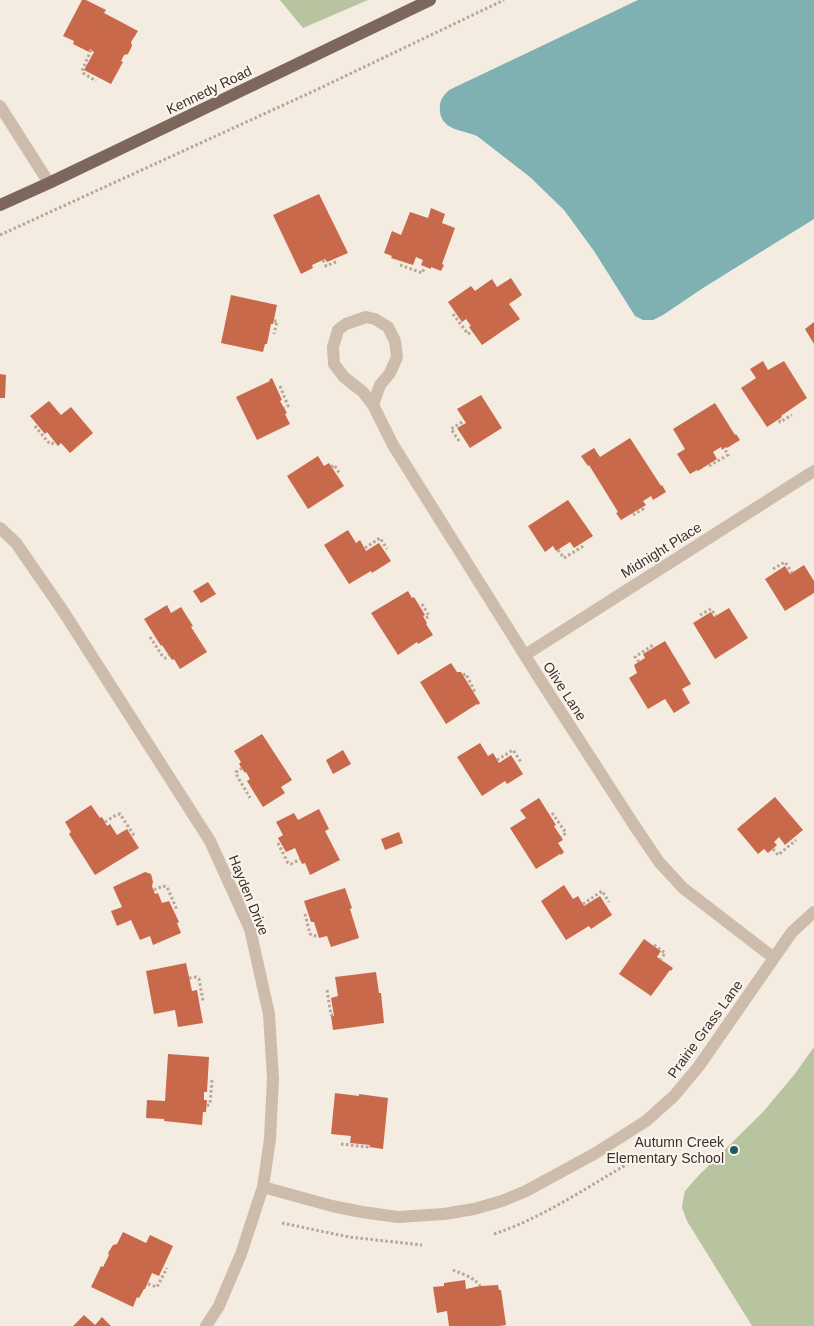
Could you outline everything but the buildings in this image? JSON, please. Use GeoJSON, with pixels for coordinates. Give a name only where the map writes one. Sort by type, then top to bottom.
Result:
{"type":"FeatureCollection","features":[{"type":"Feature","properties":{"kind":"main road","name":"Kennedy Road"},"geometry":{"type":"LineString","coordinates":[[0,205],[430,0]]}},
{"type":"Feature","properties":{"kind":"street"},"geometry":{"type":"LineString","coordinates":[[0,106],[49,183]]}},
{"type":"Feature","properties":{"kind":"street","name":"Olive Lane"},"geometry":{"type":"LineString","coordinates":[[373,405],[380,385],[390,373],[397,357],[395,341],[388,327],[375,318],[366,317],[346,324],[338,330],[332,347],[334,364],[344,378],[363,392],[373,405],[394,445],[525,655],[659,862],[683,888],[774,958]]}},
{"type":"Feature","properties":{"kind":"street","name":"Midnight Place"},"geometry":{"type":"LineString","coordinates":[[525,655],[814,471]]}},
{"type":"Feature","properties":{"kind":"street","name":"Hayden Drive"},"geometry":{"type":"LineString","coordinates":[[0,528],[16,543],[63,611],[210,841],[250,929],[269,1014],[272,1083],[270,1139],[263,1187],[241,1254],[219,1306],[206,1326]]}},
{"type":"Feature","properties":{"kind":"street","name":"Prairie Grass Lane"},"geometry":{"type":"LineString","coordinates":[[263,1187],[332,1206],[398,1217],[444,1214],[474,1209],[502,1201],[526,1191],[594,1154],[646,1121],[674,1096],[699,1066],[792,932],[814,912]]}},
{"type":"Feature","properties":{"kind":"path"},"geometry":{"type":"LineString","coordinates":[[0,235],[314,91],[504,0]]}},
{"type":"Feature","properties":{"kind":"path"},"geometry":{"type":"LineString","coordinates":[[91,50],[82,71],[96,81]]}},
{"type":"Feature","properties":{"kind":"path"},"geometry":{"type":"LineString","coordinates":[[323,260],[326,266],[338,261]]}},
{"type":"Feature","properties":{"kind":"path"},"geometry":{"type":"LineString","coordinates":[[400,265],[422,273],[425,267]]}},
{"type":"Feature","properties":{"kind":"path"},"geometry":{"type":"LineString","coordinates":[[453,314],[468,334],[472,331]]}},
{"type":"Feature","properties":{"kind":"path"},"geometry":{"type":"LineString","coordinates":[[274,320],[277,321],[274,334]]}},
{"type":"Feature","properties":{"kind":"path"},"geometry":{"type":"LineString","coordinates":[[280,386],[288,406],[284,408]]}},
{"type":"Feature","properties":{"kind":"path"},"geometry":{"type":"LineString","coordinates":[[779,420],[780,422],[792,415]]}},
{"type":"Feature","properties":{"kind":"path"},"geometry":{"type":"LineString","coordinates":[[459,441],[451,429],[464,421]]}},
{"type":"Feature","properties":{"kind":"path"},"geometry":{"type":"LineString","coordinates":[[35,426],[48,442],[52,444],[55,441]]}},
{"type":"Feature","properties":{"kind":"path"},"geometry":{"type":"LineString","coordinates":[[709,466],[728,455],[724,448]]}},
{"type":"Feature","properties":{"kind":"path"},"geometry":{"type":"LineString","coordinates":[[331,467],[334,465],[340,474]]}},
{"type":"Feature","properties":{"kind":"path"},"geometry":{"type":"LineString","coordinates":[[633,515],[643,509],[642,507]]}},
{"type":"Feature","properties":{"kind":"path"},"geometry":{"type":"LineString","coordinates":[[365,548],[380,538],[387,550]]}},
{"type":"Feature","properties":{"kind":"path"},"geometry":{"type":"LineString","coordinates":[[558,550],[564,558],[585,545]]}},
{"type":"Feature","properties":{"kind":"path"},"geometry":{"type":"LineString","coordinates":[[773,569],[785,562],[792,573]]}},
{"type":"Feature","properties":{"kind":"path"},"geometry":{"type":"LineString","coordinates":[[422,604],[429,616],[425,619]]}},
{"type":"Feature","properties":{"kind":"path"},"geometry":{"type":"LineString","coordinates":[[700,615],[711,608],[716,616]]}},
{"type":"Feature","properties":{"kind":"path"},"geometry":{"type":"LineString","coordinates":[[150,637],[163,657],[165,658],[169,655]]}},
{"type":"Feature","properties":{"kind":"path"},"geometry":{"type":"LineString","coordinates":[[639,662],[635,657],[654,645]]}},
{"type":"Feature","properties":{"kind":"path"},"geometry":{"type":"LineString","coordinates":[[463,675],[466,674],[476,692]]}},
{"type":"Feature","properties":{"kind":"path"},"geometry":{"type":"LineString","coordinates":[[497,760],[513,750],[521,762]]}},
{"type":"Feature","properties":{"kind":"path"},"geometry":{"type":"LineString","coordinates":[[242,768],[236,774],[250,798]]}},
{"type":"Feature","properties":{"kind":"path"},"geometry":{"type":"LineString","coordinates":[[552,813],[566,834],[561,837]]}},
{"type":"Feature","properties":{"kind":"path"},"geometry":{"type":"LineString","coordinates":[[105,822],[120,814],[135,837]]}},
{"type":"Feature","properties":{"kind":"path"},"geometry":{"type":"LineString","coordinates":[[773,849],[778,855],[796,840]]}},
{"type":"Feature","properties":{"kind":"path"},"geometry":{"type":"LineString","coordinates":[[278,843],[288,863],[291,864],[300,859]]}},
{"type":"Feature","properties":{"kind":"path"},"geometry":{"type":"LineString","coordinates":[[154,890],[163,886],[167,887],[177,910]]}},
{"type":"Feature","properties":{"kind":"path"},"geometry":{"type":"LineString","coordinates":[[583,904],[602,891],[609,902]]}},
{"type":"Feature","properties":{"kind":"path"},"geometry":{"type":"LineString","coordinates":[[304,914],[310,934],[314,936],[318,934]]}},
{"type":"Feature","properties":{"kind":"path"},"geometry":{"type":"LineString","coordinates":[[654,944],[665,953],[660,959]]}},
{"type":"Feature","properties":{"kind":"path"},"geometry":{"type":"LineString","coordinates":[[189,978],[196,977],[199,979],[203,1001]]}},
{"type":"Feature","properties":{"kind":"path"},"geometry":{"type":"LineString","coordinates":[[327,990],[331,1015],[334,1015]]}},
{"type":"Feature","properties":{"kind":"path"},"geometry":{"type":"LineString","coordinates":[[207,1106],[210,1104],[212,1080]]}},
{"type":"Feature","properties":{"kind":"path"},"geometry":{"type":"LineString","coordinates":[[341,1144],[367,1147],[367,1145]]}},
{"type":"Feature","properties":{"kind":"path"},"geometry":{"type":"LineString","coordinates":[[494,1234],[515,1227],[558,1205],[629,1163]]}},
{"type":"Feature","properties":{"kind":"path"},"geometry":{"type":"LineString","coordinates":[[282,1222],[349,1237],[422,1245]]}},
{"type":"Feature","properties":{"kind":"path"},"geometry":{"type":"LineString","coordinates":[[148,1284],[157,1287],[167,1268]]}},
{"type":"Feature","properties":{"kind":"path"},"geometry":{"type":"LineString","coordinates":[[453,1270],[470,1277],[478,1282],[480,1286]]}},
{"type":"Feature","properties":{"kind":"green space"},"geometry":{"type":"Polygon","coordinates":[[[280,0],[368,0],[303,28],[280,0]]]}},
{"type":"Feature","properties":{"kind":"green space","name":"Autumn Creek Elementary School"},"geometry":{"type":"Polygon","coordinates":[[[814,1047],[814,1326],[752,1326],[687,1221],[682,1208],[685,1191],[763,1112],[794,1075],[814,1047]]]}},
{"type":"Feature","properties":{"kind":"water"},"geometry":{"type":"Polygon","coordinates":[[[638,0],[814,0],[814,219],[653,320],[643,320],[635,316],[594,251],[564,210],[530,177],[477,136],[448,126],[441,117],[440,108],[444,95],[449,90],[638,0]]]}},
{"type":"Feature","properties":{"kind":"place","name":"Autumn Creek Elementary School"},"geometry":{"type":"Point","coordinates":[734,1150]}}]}
